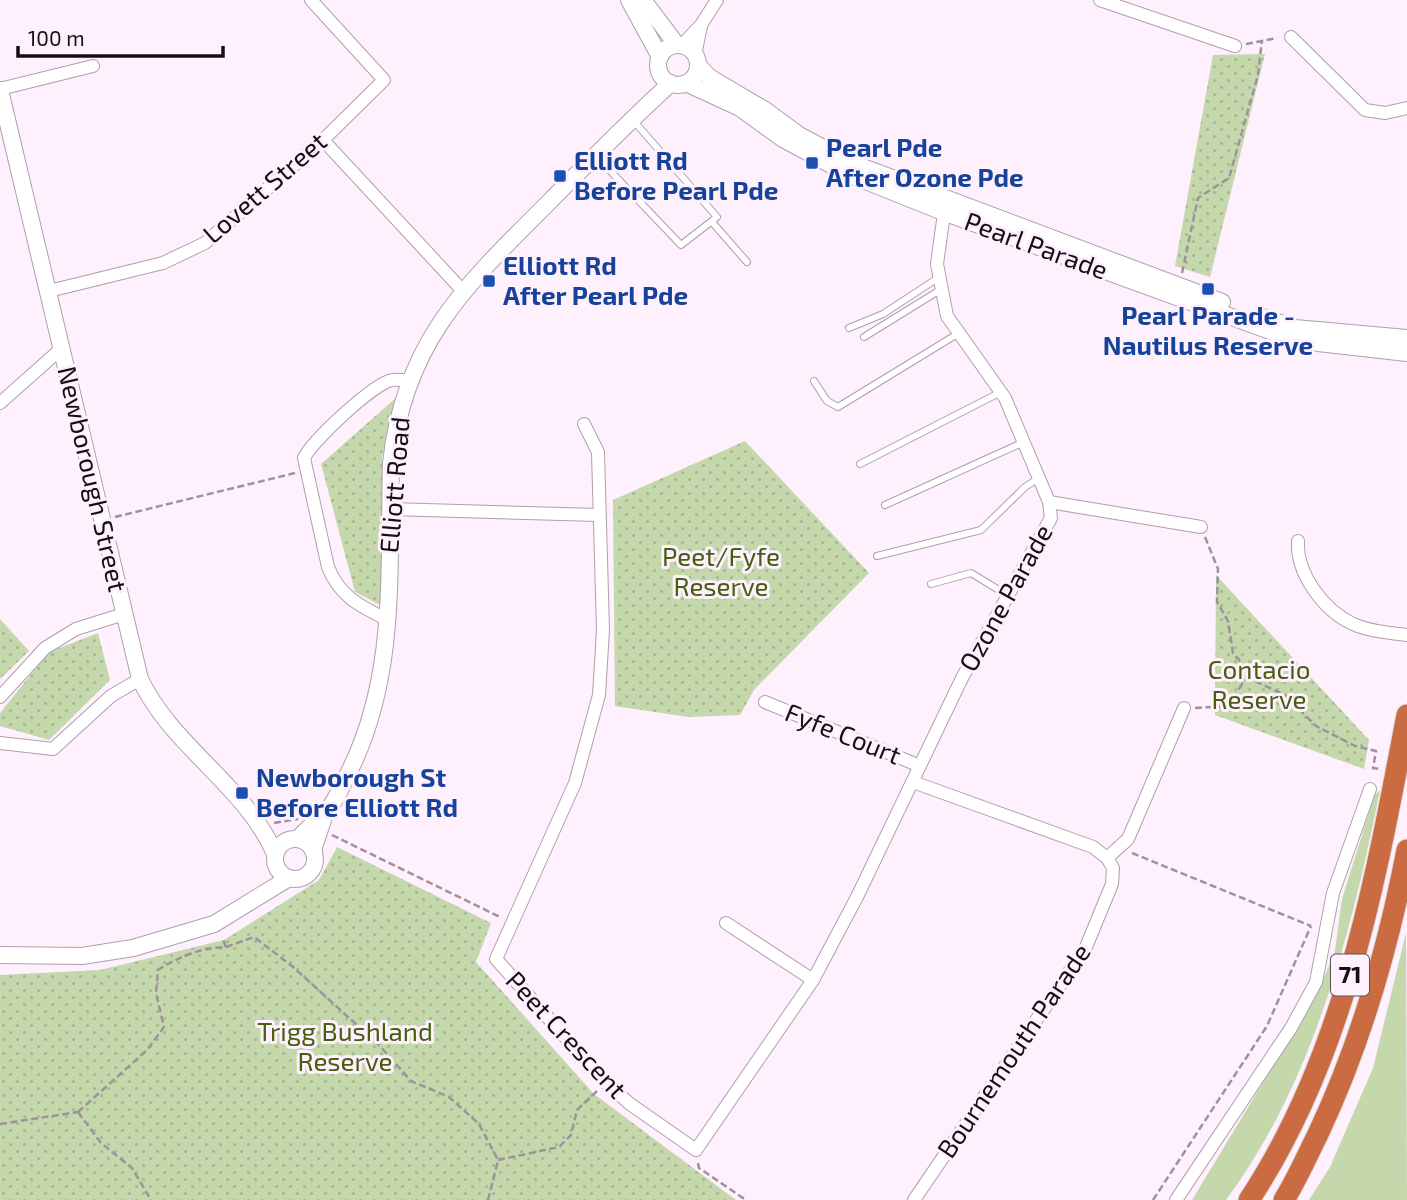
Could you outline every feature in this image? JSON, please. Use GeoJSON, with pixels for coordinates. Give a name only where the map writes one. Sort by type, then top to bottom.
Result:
{"type":"FeatureCollection","features":[{"type":"Feature","properties":{"kind":"highway","name":"71"},"geometry":{"type":"LineString","coordinates":[[1249,1200],[1265,1177],[1302,1102],[1336,1021],[1366,920],[1407,715]]}},
{"type":"Feature","properties":{"kind":"highway","name":"71"},"geometry":{"type":"LineString","coordinates":[[1284,1200],[1340,1087],[1362,1028],[1387,947],[1407,850]]}},
{"type":"Feature","properties":{"kind":"street","name":"Lovett Street"},"geometry":{"type":"LineString","coordinates":[[48,291],[163,263],[205,243],[323,140],[384,80],[311,0]]}},
{"type":"Feature","properties":{"kind":"street"},"geometry":{"type":"LineString","coordinates":[[629,0],[669,74]]}},
{"type":"Feature","properties":{"kind":"street","name":"Pearl Parade"},"geometry":{"type":"LineString","coordinates":[[643,0],[718,83],[765,110],[819,147],[852,163],[945,205],[1283,336],[1318,343],[1407,352]]}},
{"type":"Feature","properties":{"kind":"street"},"geometry":{"type":"LineString","coordinates":[[669,74],[694,76],[688,52],[717,0]]}},
{"type":"Feature","properties":{"kind":"street"},"geometry":{"type":"LineString","coordinates":[[1100,0],[1236,46]]}},
{"type":"Feature","properties":{"kind":"street"},"geometry":{"type":"LineString","coordinates":[[1291,37],[1365,110],[1385,113],[1407,109]]}},
{"type":"Feature","properties":{"kind":"street"},"geometry":{"type":"LineString","coordinates":[[669,74],[667,48],[688,52]]}},
{"type":"Feature","properties":{"kind":"street"},"geometry":{"type":"LineString","coordinates":[[0,90],[93,66]]}},
{"type":"Feature","properties":{"kind":"street","name":"Elliott Road"},"geometry":{"type":"LineString","coordinates":[[0,955],[82,956],[120,950],[214,924],[289,878],[303,877],[311,871],[319,822],[360,749],[376,705],[388,620],[394,438],[408,381],[429,340],[462,290],[638,114],[669,74]]}},
{"type":"Feature","properties":{"kind":"street","name":"Pearl Parade"},"geometry":{"type":"LineString","coordinates":[[669,74],[740,108],[818,159],[945,205],[1295,328],[1407,338]]}},
{"type":"Feature","properties":{"kind":"street","name":"Newborough Street"},"geometry":{"type":"LineString","coordinates":[[0,90],[140,679],[163,720],[264,828],[274,857]]}},
{"type":"Feature","properties":{"kind":"street"},"geometry":{"type":"LineString","coordinates":[[323,140],[462,290]]}},
{"type":"Feature","properties":{"kind":"street","name":"Ozone Parade"},"geometry":{"type":"LineString","coordinates":[[920,766],[962,677],[1051,518],[1049,502],[1001,392],[947,316],[939,284],[945,205]]}},
{"type":"Feature","properties":{"kind":"street"},"geometry":{"type":"LineString","coordinates":[[0,403],[62,348]]}},
{"type":"Feature","properties":{"kind":"street"},"geometry":{"type":"LineString","coordinates":[[388,620],[356,604],[335,583],[328,567],[304,458],[312,443],[379,385],[393,379],[408,381]]}},
{"type":"Feature","properties":{"kind":"street","name":"Peet Crescent"},"geometry":{"type":"LineString","coordinates":[[584,424],[598,452],[603,630],[599,695],[575,782],[496,959],[606,1083],[630,1104],[695,1150]]}},
{"type":"Feature","properties":{"kind":"street"},"geometry":{"type":"LineString","coordinates":[[1049,502],[1201,527]]}},
{"type":"Feature","properties":{"kind":"street"},"geometry":{"type":"LineString","coordinates":[[390,509],[598,515]]}},
{"type":"Feature","properties":{"kind":"street"},"geometry":{"type":"LineString","coordinates":[[1298,541],[1301,571],[1339,615],[1366,628],[1407,635]]}},
{"type":"Feature","properties":{"kind":"street"},"geometry":{"type":"LineString","coordinates":[[0,697],[45,649],[76,629],[124,614]]}},
{"type":"Feature","properties":{"kind":"street"},"geometry":{"type":"LineString","coordinates":[[0,743],[53,749],[111,696],[140,679]]}},
{"type":"Feature","properties":{"kind":"street","name":"Fyfe Court"},"geometry":{"type":"LineString","coordinates":[[765,702],[920,766]]}},
{"type":"Feature","properties":{"kind":"street"},"geometry":{"type":"LineString","coordinates":[[914,782],[1093,847],[1107,858],[1128,839],[1184,708]]}},
{"type":"Feature","properties":{"kind":"street"},"geometry":{"type":"LineString","coordinates":[[695,1150],[813,980],[920,766]]}},
{"type":"Feature","properties":{"kind":"street"},"geometry":{"type":"LineString","coordinates":[[1176,1200],[1291,1028],[1316,982],[1333,893],[1370,789]]}},
{"type":"Feature","properties":{"kind":"street","name":"Elliott Road"},"geometry":{"type":"LineString","coordinates":[[262,895],[279,846],[319,822]]}},
{"type":"Feature","properties":{"kind":"street","name":"Newborough Street"},"geometry":{"type":"LineString","coordinates":[[264,828],[294,839]]}},
{"type":"Feature","properties":{"kind":"street"},"geometry":{"type":"LineString","coordinates":[[294,839],[313,850]]}},
{"type":"Feature","properties":{"kind":"street"},"geometry":{"type":"LineString","coordinates":[[274,857],[281,873],[289,878]]}},
{"type":"Feature","properties":{"kind":"street","name":"Bournemouth Parade"},"geometry":{"type":"LineString","coordinates":[[914,1200],[1086,947],[1112,884],[1113,868],[1107,858]]}},
{"type":"Feature","properties":{"kind":"street"},"geometry":{"type":"LineString","coordinates":[[726,923],[813,980]]}},
{"type":"Feature","properties":{"kind":"lane"},"geometry":{"type":"LineString","coordinates":[[596,156],[681,245],[712,222],[718,215],[638,114]]}},
{"type":"Feature","properties":{"kind":"lane"},"geometry":{"type":"LineString","coordinates":[[712,222],[747,262]]}},
{"type":"Feature","properties":{"kind":"lane"},"geometry":{"type":"LineString","coordinates":[[849,328],[870,322],[939,284]]}},
{"type":"Feature","properties":{"kind":"lane"},"geometry":{"type":"LineString","coordinates":[[864,337],[939,284]]}},
{"type":"Feature","properties":{"kind":"lane"},"geometry":{"type":"LineString","coordinates":[[814,381],[827,401],[838,407],[960,333]]}},
{"type":"Feature","properties":{"kind":"lane"},"geometry":{"type":"LineString","coordinates":[[860,464],[1001,392]]}},
{"type":"Feature","properties":{"kind":"lane"},"geometry":{"type":"LineString","coordinates":[[885,505],[1024,442]]}},
{"type":"Feature","properties":{"kind":"lane"},"geometry":{"type":"LineString","coordinates":[[877,556],[981,530],[1025,487],[1039,478]]}},
{"type":"Feature","properties":{"kind":"lane"},"geometry":{"type":"LineString","coordinates":[[931,584],[971,573],[1009,596]]}},
{"type":"Feature","properties":{"kind":"path"},"geometry":{"type":"LineString","coordinates":[[1236,46],[1291,37]]}},
{"type":"Feature","properties":{"kind":"path"},"geometry":{"type":"LineString","coordinates":[[1179,286],[1198,198],[1229,178],[1258,75],[1262,40]]}},
{"type":"Feature","properties":{"kind":"path"},"geometry":{"type":"LineString","coordinates":[[101,520],[306,470]]}},
{"type":"Feature","properties":{"kind":"path"},"geometry":{"type":"LineString","coordinates":[[1201,527],[1218,569],[1217,603],[1227,621],[1233,653],[1259,683],[1285,695],[1316,726],[1355,746],[1376,751],[1373,768],[1396,774]]}},
{"type":"Feature","properties":{"kind":"path"},"geometry":{"type":"LineString","coordinates":[[1184,708],[1228,706],[1250,673]]}},
{"type":"Feature","properties":{"kind":"path"},"geometry":{"type":"LineString","coordinates":[[264,828],[282,820],[319,822],[511,922]]}},
{"type":"Feature","properties":{"kind":"path"},"geometry":{"type":"LineString","coordinates":[[1118,847],[1311,926],[1328,927]]}},
{"type":"Feature","properties":{"kind":"path"},"geometry":{"type":"LineString","coordinates":[[214,924],[226,947]]}},
{"type":"Feature","properties":{"kind":"path"},"geometry":{"type":"LineString","coordinates":[[1153,1200],[1267,1026],[1311,926]]}},
{"type":"Feature","properties":{"kind":"path"},"geometry":{"type":"LineString","coordinates":[[0,1125],[78,1112],[147,1050],[164,1027],[156,993],[158,971],[178,957],[206,948],[226,947],[254,937],[292,966],[380,1046],[411,1081],[449,1097],[479,1124],[498,1160],[488,1200]]}},
{"type":"Feature","properties":{"kind":"path"},"geometry":{"type":"LineString","coordinates":[[498,1160],[559,1147],[571,1135],[577,1110],[606,1083]]}},
{"type":"Feature","properties":{"kind":"path"},"geometry":{"type":"LineString","coordinates":[[78,1112],[101,1143],[132,1168],[151,1200]]}},
{"type":"Feature","properties":{"kind":"path"},"geometry":{"type":"LineString","coordinates":[[695,1150],[699,1168],[746,1200]]}},
{"type":"Feature","properties":{"kind":"green space"},"geometry":{"type":"Polygon","coordinates":[[[1265,54],[1210,277],[1175,266],[1213,55],[1265,54]]]}},
{"type":"Feature","properties":{"kind":"green space"},"geometry":{"type":"Polygon","coordinates":[[[397,397],[382,456],[382,606],[355,592],[321,464],[397,397]]]}},
{"type":"Feature","properties":{"kind":"green space","name":"Peet/Fyfe Reserve"},"geometry":{"type":"Polygon","coordinates":[[[745,441],[869,573],[754,690],[740,715],[688,717],[615,706],[613,500],[745,441]]]}},
{"type":"Feature","properties":{"kind":"green space","name":"Contacio Reserve"},"geometry":{"type":"Polygon","coordinates":[[[1216,575],[1369,740],[1364,769],[1215,715],[1216,575]]]}},
{"type":"Feature","properties":{"kind":"green space"},"geometry":{"type":"Polygon","coordinates":[[[0,619],[29,651],[0,679],[0,619]]]}},
{"type":"Feature","properties":{"kind":"green space"},"geometry":{"type":"Polygon","coordinates":[[[98,633],[110,680],[49,740],[0,726],[0,713],[49,652],[98,633]]]}},
{"type":"Feature","properties":{"kind":"green space"},"geometry":{"type":"Polygon","coordinates":[[[1380,790],[1342,951],[1306,1056],[1256,1155],[1226,1200],[1192,1200],[1320,988],[1335,950],[1342,899],[1374,796],[1380,790]]]}},
{"type":"Feature","properties":{"kind":"green space","name":"Trigg Bushland Reserve"},"geometry":{"type":"Polygon","coordinates":[[[337,847],[491,923],[476,962],[594,1094],[736,1200],[0,1200],[0,975],[100,970],[224,940],[319,880],[337,847]]]}},
{"type":"Feature","properties":{"kind":"green space"},"geometry":{"type":"Polygon","coordinates":[[[1406,933],[1407,1200],[1309,1200],[1330,1167],[1373,1068],[1406,933]]]}},
{"type":"Feature","properties":{"kind":"place","name":"Pearl Pde After Ozone Pde"},"geometry":{"type":"Point","coordinates":[812,163]}},
{"type":"Feature","properties":{"kind":"place","name":"Elliott Rd Before Pearl Pde"},"geometry":{"type":"Point","coordinates":[560,176]}},
{"type":"Feature","properties":{"kind":"place","name":"Elliott Rd After Pearl Pde"},"geometry":{"type":"Point","coordinates":[489,281]}},
{"type":"Feature","properties":{"kind":"place","name":"Pearl Parade - Nautilus Reserve"},"geometry":{"type":"Point","coordinates":[1208,289]}},
{"type":"Feature","properties":{"kind":"place","name":"Newborough St Before Elliott Rd"},"geometry":{"type":"Point","coordinates":[242,793]}}]}
